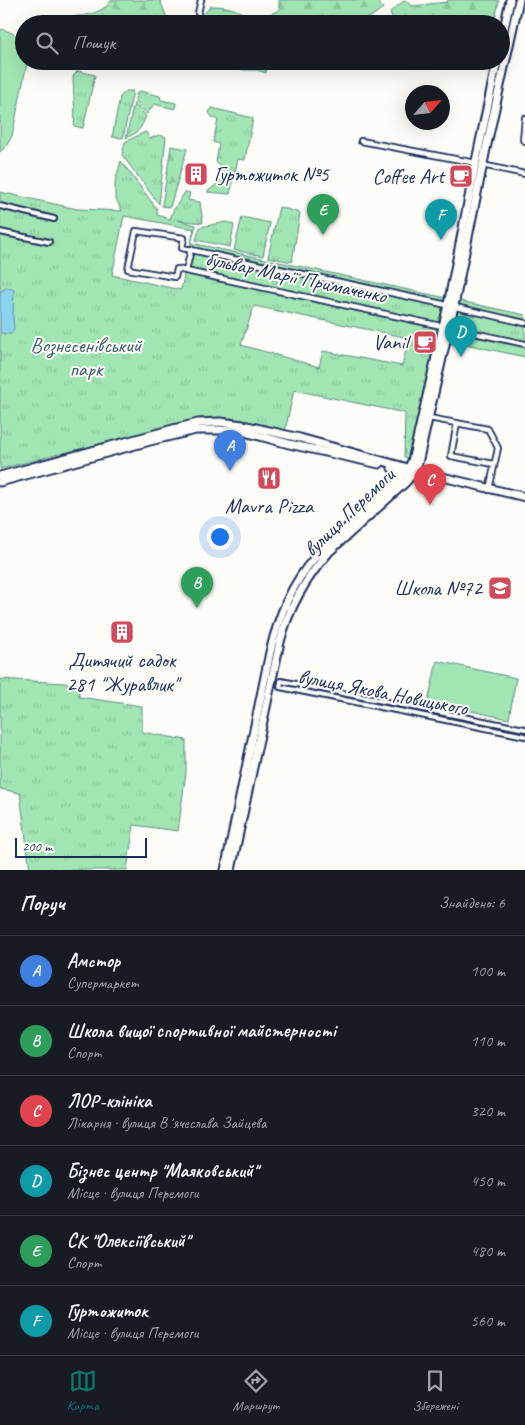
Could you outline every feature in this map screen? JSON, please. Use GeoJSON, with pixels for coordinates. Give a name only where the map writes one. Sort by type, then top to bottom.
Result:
{"type":"FeatureCollection","features":[{"type":"Feature","properties":{"kind":"main road"},"geometry":{"type":"LineString","coordinates":[[507,15],[510,0]]}},
{"type":"Feature","properties":{"kind":"main road","name":"вулиця Перемоги"},"geometry":{"type":"LineString","coordinates":[[510,38],[518,0]]}},
{"type":"Feature","properties":{"kind":"main road"},"geometry":{"type":"LineString","coordinates":[[509,8],[517,10]]}},
{"type":"Feature","properties":{"kind":"main road","name":"вулиця Перемоги"},"geometry":{"type":"LineString","coordinates":[[225,870],[277,622],[315,557],[418,463],[429,418],[495,70]]}},
{"type":"Feature","properties":{"kind":"main road","name":"вулиця Перемоги"},"geometry":{"type":"LineString","coordinates":[[479,164],[502,70]]}},
{"type":"Feature","properties":{"kind":"main road","name":"вулиця Перемоги"},"geometry":{"type":"LineString","coordinates":[[410,472],[447,326]]}},
{"type":"Feature","properties":{"kind":"main road"},"geometry":{"type":"LineString","coordinates":[[0,476],[177,428],[198,423],[220,422],[243,425],[300,438],[410,472],[525,499]]}},
{"type":"Feature","properties":{"kind":"main road"},"geometry":{"type":"LineString","coordinates":[[0,482],[175,435],[196,430],[218,430],[241,431],[525,499]]}},
{"type":"Feature","properties":{"kind":"main road","name":"вулиця Перемоги"},"geometry":{"type":"LineString","coordinates":[[231,870],[289,602]]}},
{"type":"Feature","properties":{"kind":"street"},"geometry":{"type":"LineString","coordinates":[[198,13],[201,0]]}},
{"type":"Feature","properties":{"kind":"street"},"geometry":{"type":"LineString","coordinates":[[525,118],[523,140],[525,141]]}},
{"type":"Feature","properties":{"kind":"street"},"geometry":{"type":"LineString","coordinates":[[361,141],[525,174]]}},
{"type":"Feature","properties":{"kind":"street"},"geometry":{"type":"LineString","coordinates":[[0,206],[54,219]]}},
{"type":"Feature","properties":{"kind":"street"},"geometry":{"type":"LineString","coordinates":[[186,271],[177,269],[175,277],[128,269],[136,231],[184,238],[182,248],[191,249]]}},
{"type":"Feature","properties":{"kind":"street"},"geometry":{"type":"LineString","coordinates":[[0,232],[49,242]]}},
{"type":"Feature","properties":{"kind":"street","name":"бульвар Марії Примаченко"},"geometry":{"type":"LineString","coordinates":[[525,323],[191,249],[186,271],[525,344]]}},
{"type":"Feature","properties":{"kind":"street"},"geometry":{"type":"LineString","coordinates":[[429,418],[488,429],[498,448],[489,490]]}},
{"type":"Feature","properties":{"kind":"street"},"geometry":{"type":"LineString","coordinates":[[457,423],[451,456],[494,464]]}},
{"type":"Feature","properties":{"kind":"street","name":"вулиця Якова Новицького"},"geometry":{"type":"LineString","coordinates":[[525,728],[281,681],[280,687],[525,736]]}},
{"type":"Feature","properties":{"kind":"green space"},"geometry":{"type":"Polygon","coordinates":[[[112,0],[160,0],[166,15],[87,15],[99,11],[112,0]]]}},
{"type":"Feature","properties":{"kind":"green space"},"geometry":{"type":"Polygon","coordinates":[[[279,0],[376,0],[383,8],[373,15],[259,15],[271,14],[279,10],[279,0]]]}},
{"type":"Feature","properties":{"kind":"green space"},"geometry":{"type":"Polygon","coordinates":[[[405,0],[412,6],[447,2],[448,0],[499,1],[496,15],[391,15],[390,12],[405,0]]]}},
{"type":"Feature","properties":{"kind":"green space"},"geometry":{"type":"Polygon","coordinates":[[[211,6],[221,6],[239,11],[245,15],[202,15],[211,6]]]}},
{"type":"Feature","properties":{"kind":"green space"},"geometry":{"type":"Polygon","coordinates":[[[0,29],[15,35],[15,70],[26,70],[12,136],[0,152],[0,29]]]}},
{"type":"Feature","properties":{"kind":"green space"},"geometry":{"type":"Polygon","coordinates":[[[78,71],[95,75],[83,128],[74,126],[73,76],[78,71]]]}},
{"type":"Feature","properties":{"kind":"green space"},"geometry":{"type":"Polygon","coordinates":[[[126,91],[133,91],[123,138],[112,137],[120,97],[126,91]]]}},
{"type":"Feature","properties":{"kind":"green space"},"geometry":{"type":"Polygon","coordinates":[[[140,91],[160,96],[161,100],[176,103],[175,109],[154,104],[147,114],[135,101],[136,94],[140,91]]]}},
{"type":"Feature","properties":{"kind":"green space"},"geometry":{"type":"Polygon","coordinates":[[[134,103],[146,116],[139,130],[126,138],[134,103]]]}},
{"type":"Feature","properties":{"kind":"green space"},"geometry":{"type":"Polygon","coordinates":[[[212,108],[253,118],[245,160],[238,159],[230,194],[207,192],[218,183],[222,168],[216,162],[219,144],[213,142],[218,120],[212,117],[209,112],[212,108]]]}},
{"type":"Feature","properties":{"kind":"green space"},"geometry":{"type":"Polygon","coordinates":[[[146,132],[149,139],[159,135],[166,137],[159,204],[122,155],[125,142],[146,132]]]}},
{"type":"Feature","properties":{"kind":"green space"},"geometry":{"type":"Polygon","coordinates":[[[171,146],[187,149],[170,207],[162,206],[171,146]]]}},
{"type":"Feature","properties":{"kind":"green space","name":"Вознесенівський парк"},"geometry":{"type":"Polygon","coordinates":[[[121,161],[157,209],[157,215],[170,219],[185,192],[190,193],[188,200],[200,202],[203,223],[177,220],[196,225],[191,243],[525,315],[525,357],[437,338],[411,459],[404,457],[405,413],[294,390],[285,431],[227,418],[199,419],[0,469],[0,192],[77,209],[122,211],[115,197],[115,182],[121,161]],[[124,216],[112,275],[181,290],[194,229],[124,216]],[[254,306],[241,345],[319,367],[323,351],[402,366],[409,338],[254,306]]]}},
{"type":"Feature","properties":{"kind":"green space"},"geometry":{"type":"Polygon","coordinates":[[[279,207],[300,213],[292,262],[268,257],[279,207]]]}},
{"type":"Feature","properties":{"kind":"green space"},"geometry":{"type":"Polygon","coordinates":[[[242,217],[270,223],[263,256],[234,250],[242,217]]]}},
{"type":"Feature","properties":{"kind":"green space"},"geometry":{"type":"Polygon","coordinates":[[[227,222],[234,225],[230,247],[196,240],[200,227],[227,222]]]}},
{"type":"Feature","properties":{"kind":"green space"},"geometry":{"type":"Polygon","coordinates":[[[437,661],[516,678],[509,719],[428,702],[437,661]]]}},
{"type":"Feature","properties":{"kind":"green space"},"geometry":{"type":"Polygon","coordinates":[[[0,679],[79,684],[79,697],[142,706],[142,732],[186,740],[186,772],[178,831],[134,825],[127,870],[30,870],[20,793],[0,789],[0,679]]]}},
{"type":"Feature","properties":{"kind":"water"},"geometry":{"type":"Polygon","coordinates":[[[7,287],[14,290],[14,329],[11,334],[0,333],[0,292],[7,287]]]}},
{"type":"Feature","properties":{"kind":"place","name":"Гуртожиток №5"},"geometry":{"type":"Point","coordinates":[196,174]}},
{"type":"Feature","properties":{"kind":"place","name":"Coffee Art"},"geometry":{"type":"Point","coordinates":[461,176]}},
{"type":"Feature","properties":{"kind":"place","name":"СК \"Олексіївський\""},"geometry":{"type":"Point","coordinates":[323,235]}},
{"type":"Feature","properties":{"kind":"place","name":"Гуртожиток"},"geometry":{"type":"Point","coordinates":[441,240]}},
{"type":"Feature","properties":{"kind":"place","name":"Vanil"},"geometry":{"type":"Point","coordinates":[425,342]}},
{"type":"Feature","properties":{"kind":"place","name":"Бізнес центр \"Маяковський\""},"geometry":{"type":"Point","coordinates":[461,357]}},
{"type":"Feature","properties":{"kind":"place","name":"Амстор"},"geometry":{"type":"Point","coordinates":[230,471]}},
{"type":"Feature","properties":{"kind":"place","name":"Mavra Pizza"},"geometry":{"type":"Point","coordinates":[269,478]}},
{"type":"Feature","properties":{"kind":"place","name":"ЛОР-клініка"},"geometry":{"type":"Point","coordinates":[430,505]}},
{"type":"Feature","properties":{"kind":"place","name":"Школа №72"},"geometry":{"type":"Point","coordinates":[500,588]}},
{"type":"Feature","properties":{"kind":"place","name":"Школа вищої спортивної майстерності"},"geometry":{"type":"Point","coordinates":[197,608]}},
{"type":"Feature","properties":{"kind":"place","name":"Дитячий садок 281 \"Журавлик\""},"geometry":{"type":"Point","coordinates":[122,632]}}]}
